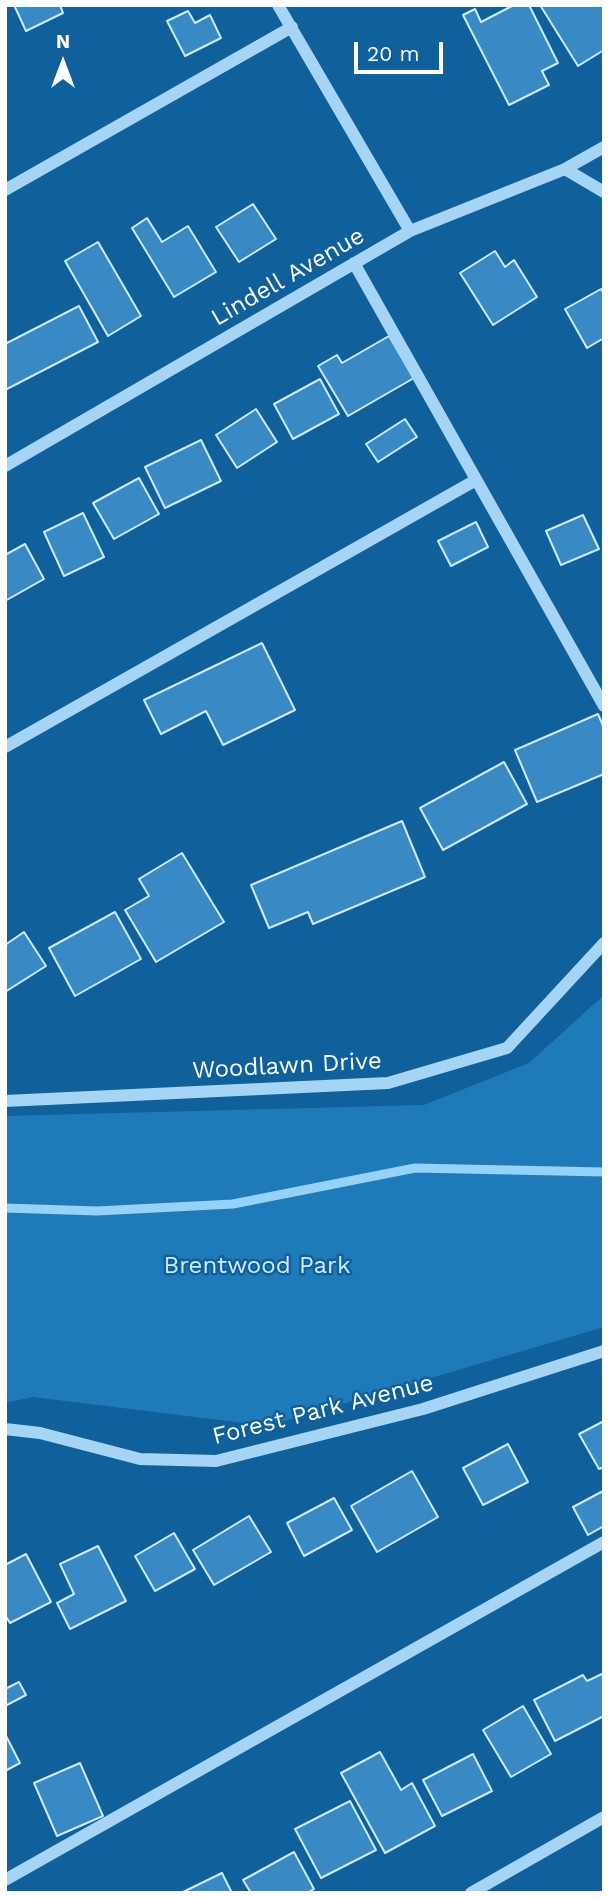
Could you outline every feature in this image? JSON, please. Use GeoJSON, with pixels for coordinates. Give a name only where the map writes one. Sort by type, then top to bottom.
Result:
{"type":"FeatureCollection","features":[{"type":"Feature","properties":{"kind":"street"},"geometry":{"type":"LineString","coordinates":[[278,5],[410,231]]}},
{"type":"Feature","properties":{"kind":"street"},"geometry":{"type":"LineString","coordinates":[[5,190],[292,27]]}},
{"type":"Feature","properties":{"kind":"street","name":"Lindell Avenue"},"geometry":{"type":"LineString","coordinates":[[5,466],[410,231],[565,169],[604,147]]}},
{"type":"Feature","properties":{"kind":"street"},"geometry":{"type":"LineString","coordinates":[[565,169],[604,192]]}},
{"type":"Feature","properties":{"kind":"street"},"geometry":{"type":"LineString","coordinates":[[354,263],[604,706]]}},
{"type":"Feature","properties":{"kind":"street"},"geometry":{"type":"LineString","coordinates":[[5,747],[476,480]]}},
{"type":"Feature","properties":{"kind":"street","name":"Woodlawn Drive"},"geometry":{"type":"LineString","coordinates":[[5,1101],[388,1083],[507,1048],[604,943]]}},
{"type":"Feature","properties":{"kind":"street","name":"Forest Park Avenue"},"geometry":{"type":"LineString","coordinates":[[5,1429],[40,1433],[140,1459],[216,1461],[423,1409],[604,1351]]}},
{"type":"Feature","properties":{"kind":"street"},"geometry":{"type":"LineString","coordinates":[[5,1880],[604,1542]]}},
{"type":"Feature","properties":{"kind":"street"},"geometry":{"type":"LineString","coordinates":[[471,1893],[604,1816]]}},
{"type":"Feature","properties":{"kind":"green space","name":"Brentwood Park"},"geometry":{"type":"Polygon","coordinates":[[[604,995],[604,1327],[268,1426],[33,1397],[5,1403],[5,1116],[424,1105],[529,1063],[604,995]]]}},
{"type":"Feature","properties":{"kind":"building"},"geometry":{"type":"Polygon","coordinates":[[[14,5],[60,5],[63,13],[26,31],[14,5]]]}},
{"type":"Feature","properties":{"kind":"building"},"geometry":{"type":"Polygon","coordinates":[[[514,5],[529,5],[558,63],[542,71],[549,85],[509,105],[463,15],[475,9],[481,22],[514,5]]]}},
{"type":"Feature","properties":{"kind":"building"},"geometry":{"type":"Polygon","coordinates":[[[540,5],[604,5],[604,50],[578,66],[540,5]]]}},
{"type":"Feature","properties":{"kind":"building"},"geometry":{"type":"Polygon","coordinates":[[[188,11],[195,23],[210,15],[221,38],[185,56],[167,21],[188,11]]]}},
{"type":"Feature","properties":{"kind":"building"},"geometry":{"type":"Polygon","coordinates":[[[253,204],[276,239],[239,262],[216,227],[253,204]]]}},
{"type":"Feature","properties":{"kind":"building"},"geometry":{"type":"Polygon","coordinates":[[[147,218],[162,242],[188,226],[216,272],[174,297],[132,228],[147,218]]]}},
{"type":"Feature","properties":{"kind":"building"},"geometry":{"type":"Polygon","coordinates":[[[98,242],[141,316],[108,336],[65,261],[98,242]]]}},
{"type":"Feature","properties":{"kind":"building"},"geometry":{"type":"Polygon","coordinates":[[[495,251],[505,267],[514,260],[537,297],[493,325],[460,273],[495,251]]]}},
{"type":"Feature","properties":{"kind":"building"},"geometry":{"type":"Polygon","coordinates":[[[601,289],[604,294],[604,338],[587,348],[565,309],[601,289]]]}},
{"type":"Feature","properties":{"kind":"building"},"geometry":{"type":"Polygon","coordinates":[[[79,306],[98,342],[5,390],[5,344],[79,306]]]}},
{"type":"Feature","properties":{"kind":"building"},"geometry":{"type":"Polygon","coordinates":[[[389,336],[414,378],[348,416],[318,366],[337,355],[342,363],[389,336]]]}},
{"type":"Feature","properties":{"kind":"building"},"geometry":{"type":"Polygon","coordinates":[[[320,379],[339,414],[293,439],[274,404],[320,379]]]}},
{"type":"Feature","properties":{"kind":"building"},"geometry":{"type":"Polygon","coordinates":[[[256,409],[277,442],[237,468],[216,435],[256,409]]]}},
{"type":"Feature","properties":{"kind":"building"},"geometry":{"type":"Polygon","coordinates":[[[405,419],[417,437],[378,462],[366,444],[405,419]]]}},
{"type":"Feature","properties":{"kind":"building"},"geometry":{"type":"Polygon","coordinates":[[[201,440],[221,481],[165,508],[145,467],[201,440]]]}},
{"type":"Feature","properties":{"kind":"building"},"geometry":{"type":"Polygon","coordinates":[[[139,478],[159,514],[114,539],[93,503],[139,478]]]}},
{"type":"Feature","properties":{"kind":"building"},"geometry":{"type":"Polygon","coordinates":[[[83,513],[104,557],[64,576],[44,532],[83,513]]]}},
{"type":"Feature","properties":{"kind":"building"},"geometry":{"type":"Polygon","coordinates":[[[583,515],[599,549],[561,565],[546,531],[583,515]]]}},
{"type":"Feature","properties":{"kind":"building"},"geometry":{"type":"Polygon","coordinates":[[[476,522],[488,547],[451,566],[438,541],[476,522]]]}},
{"type":"Feature","properties":{"kind":"building"},"geometry":{"type":"Polygon","coordinates":[[[25,544],[44,579],[5,601],[5,555],[25,544]]]}},
{"type":"Feature","properties":{"kind":"building"},"geometry":{"type":"Polygon","coordinates":[[[262,643],[295,710],[223,745],[206,711],[161,734],[144,700],[262,643]]]}},
{"type":"Feature","properties":{"kind":"building"},"geometry":{"type":"Polygon","coordinates":[[[598,714],[604,728],[604,774],[537,802],[515,750],[598,714]]]}},
{"type":"Feature","properties":{"kind":"building"},"geometry":{"type":"Polygon","coordinates":[[[504,762],[527,804],[443,850],[420,808],[504,762]]]}},
{"type":"Feature","properties":{"kind":"building"},"geometry":{"type":"Polygon","coordinates":[[[402,821],[425,877],[313,924],[308,912],[269,928],[251,885],[402,821]]]}},
{"type":"Feature","properties":{"kind":"building"},"geometry":{"type":"Polygon","coordinates":[[[182,853],[224,922],[156,962],[125,910],[149,896],[139,879],[182,853]]]}},
{"type":"Feature","properties":{"kind":"building"},"geometry":{"type":"Polygon","coordinates":[[[115,912],[141,959],[75,996],[49,948],[115,912]]]}},
{"type":"Feature","properties":{"kind":"building"},"geometry":{"type":"Polygon","coordinates":[[[24,932],[46,966],[5,992],[5,945],[24,932]]]}},
{"type":"Feature","properties":{"kind":"building"},"geometry":{"type":"Polygon","coordinates":[[[604,1421],[604,1467],[599,1469],[579,1434],[604,1421]]]}},
{"type":"Feature","properties":{"kind":"building"},"geometry":{"type":"Polygon","coordinates":[[[508,1444],[528,1482],[483,1505],[463,1468],[508,1444]]]}},
{"type":"Feature","properties":{"kind":"building"},"geometry":{"type":"Polygon","coordinates":[[[412,1471],[438,1517],[377,1552],[351,1506],[412,1471]]]}},
{"type":"Feature","properties":{"kind":"building"},"geometry":{"type":"Polygon","coordinates":[[[603,1491],[604,1526],[588,1535],[573,1507],[603,1491]]]}},
{"type":"Feature","properties":{"kind":"building"},"geometry":{"type":"Polygon","coordinates":[[[334,1498],[352,1530],[304,1556],[287,1523],[334,1498]]]}},
{"type":"Feature","properties":{"kind":"building"},"geometry":{"type":"Polygon","coordinates":[[[249,1516],[271,1552],[214,1585],[193,1550],[249,1516]]]}},
{"type":"Feature","properties":{"kind":"building"},"geometry":{"type":"Polygon","coordinates":[[[174,1533],[195,1569],[155,1591],[135,1556],[174,1533]]]}},
{"type":"Feature","properties":{"kind":"building"},"geometry":{"type":"Polygon","coordinates":[[[98,1546],[126,1601],[70,1629],[57,1603],[74,1594],[60,1564],[98,1546]]]}},
{"type":"Feature","properties":{"kind":"building"},"geometry":{"type":"Polygon","coordinates":[[[26,1554],[51,1602],[10,1623],[5,1615],[5,1565],[26,1554]]]}},
{"type":"Feature","properties":{"kind":"building"},"geometry":{"type":"Polygon","coordinates":[[[604,1673],[604,1716],[555,1741],[534,1700],[583,1675],[587,1681],[604,1673]]]}},
{"type":"Feature","properties":{"kind":"building"},"geometry":{"type":"Polygon","coordinates":[[[19,1682],[26,1695],[5,1706],[5,1689],[19,1682]]]}},
{"type":"Feature","properties":{"kind":"building"},"geometry":{"type":"Polygon","coordinates":[[[523,1706],[551,1754],[511,1777],[483,1730],[523,1706]]]}},
{"type":"Feature","properties":{"kind":"building"},"geometry":{"type":"Polygon","coordinates":[[[5,1734],[20,1763],[5,1771],[5,1734]]]}},
{"type":"Feature","properties":{"kind":"building"},"geometry":{"type":"Polygon","coordinates":[[[380,1752],[401,1790],[412,1783],[435,1826],[385,1853],[341,1773],[380,1752]]]}},
{"type":"Feature","properties":{"kind":"building"},"geometry":{"type":"Polygon","coordinates":[[[473,1754],[492,1791],[442,1816],[423,1780],[473,1754]]]}},
{"type":"Feature","properties":{"kind":"building"},"geometry":{"type":"Polygon","coordinates":[[[80,1763],[103,1816],[57,1836],[34,1783],[80,1763]]]}},
{"type":"Feature","properties":{"kind":"building"},"geometry":{"type":"Polygon","coordinates":[[[350,1801],[376,1850],[321,1878],[295,1829],[350,1801]]]}},
{"type":"Feature","properties":{"kind":"building"},"geometry":{"type":"Polygon","coordinates":[[[294,1852],[314,1889],[307,1893],[251,1893],[243,1880],[294,1852]]]}},
{"type":"Feature","properties":{"kind":"building"},"geometry":{"type":"Polygon","coordinates":[[[222,1873],[232,1893],[181,1893],[222,1873]]]}},
{"type":"Feature","properties":{"kind":"waterway"},"geometry":{"type":"LineString","coordinates":[[5,1208],[97,1211],[233,1204],[415,1168],[604,1172]]}}]}
